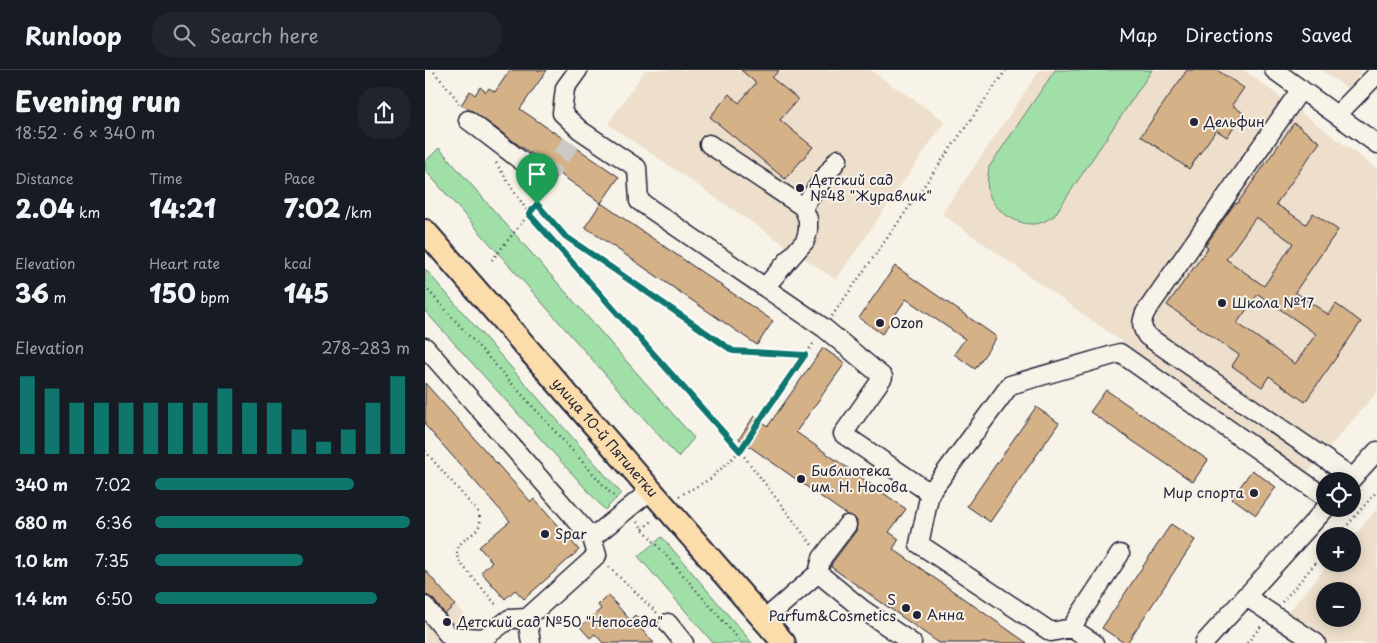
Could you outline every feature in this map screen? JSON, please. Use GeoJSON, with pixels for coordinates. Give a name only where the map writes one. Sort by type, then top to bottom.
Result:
{"type":"FeatureCollection","features":[{"type":"Feature","properties":{"kind":"main road","name":"улица 10-й Пятилетки"},"geometry":{"type":"LineString","coordinates":[[425,231],[784,643]]}},
{"type":"Feature","properties":{"kind":"street"},"geometry":{"type":"LineString","coordinates":[[578,70],[565,88],[562,113],[580,130],[637,168],[639,201],[824,328],[883,377],[843,434],[930,493]]}},
{"type":"Feature","properties":{"kind":"street"},"geometry":{"type":"LineString","coordinates":[[1274,70],[1377,144]]}},
{"type":"Feature","properties":{"kind":"street"},"geometry":{"type":"LineString","coordinates":[[1337,115],[1377,74]]}},
{"type":"Feature","properties":{"kind":"street"},"geometry":{"type":"LineString","coordinates":[[1301,89],[1141,321],[1142,329],[1147,336],[1341,472]]}},
{"type":"Feature","properties":{"kind":"street"},"geometry":{"type":"LineString","coordinates":[[468,120],[545,179]]}},
{"type":"Feature","properties":{"kind":"street"},"geometry":{"type":"LineString","coordinates":[[709,144],[803,207],[808,219],[808,231],[805,241],[765,287]]}},
{"type":"Feature","properties":{"kind":"street"},"geometry":{"type":"LineString","coordinates":[[803,207],[838,159]]}},
{"type":"Feature","properties":{"kind":"street"},"geometry":{"type":"LineString","coordinates":[[425,347],[595,547]]}},
{"type":"Feature","properties":{"kind":"street"},"geometry":{"type":"LineString","coordinates":[[1094,643],[1071,628],[1051,632],[919,544],[930,493],[1010,385],[1120,352],[1316,491]]}},
{"type":"Feature","properties":{"kind":"street"},"geometry":{"type":"LineString","coordinates":[[1359,472],[1377,451]]}},
{"type":"Feature","properties":{"kind":"street"},"geometry":{"type":"LineString","coordinates":[[425,606],[449,636],[484,641],[509,619],[527,618],[627,511],[651,490]]}},
{"type":"Feature","properties":{"kind":"street"},"geometry":{"type":"LineString","coordinates":[[1204,643],[1318,517]]}},
{"type":"Feature","properties":{"kind":"street"},"geometry":{"type":"LineString","coordinates":[[764,620],[820,566],[847,525]]}},
{"type":"Feature","properties":{"kind":"street"},"geometry":{"type":"LineString","coordinates":[[1071,628],[1120,554]]}},
{"type":"Feature","properties":{"kind":"street"},"geometry":{"type":"LineString","coordinates":[[820,566],[862,609],[912,643]]}},
{"type":"Feature","properties":{"kind":"street"},"geometry":{"type":"LineString","coordinates":[[1245,596],[1316,643]]}},
{"type":"Feature","properties":{"kind":"street"},"geometry":{"type":"LineString","coordinates":[[527,618],[531,643]]}},
{"type":"Feature","properties":{"kind":"street"},"geometry":{"type":"LineString","coordinates":[[668,623],[684,643]]}},
{"type":"Feature","properties":{"kind":"path"},"geometry":{"type":"LineString","coordinates":[[643,529],[667,508],[676,497],[710,479],[740,451],[805,355],[1006,70]]}},
{"type":"Feature","properties":{"kind":"path"},"geometry":{"type":"LineString","coordinates":[[434,72],[455,98],[468,120]]}},
{"type":"Feature","properties":{"kind":"path"},"geometry":{"type":"LineString","coordinates":[[493,159],[529,214],[740,451],[820,566]]}},
{"type":"Feature","properties":{"kind":"path"},"geometry":{"type":"LineString","coordinates":[[492,260],[537,204],[545,179]]}},
{"type":"Feature","properties":{"kind":"path"},"geometry":{"type":"LineString","coordinates":[[537,204],[565,236],[733,351],[805,355]]}},
{"type":"Feature","properties":{"kind":"path"},"geometry":{"type":"LineString","coordinates":[[425,287],[627,511],[742,643]]}},
{"type":"Feature","properties":{"kind":"path"},"geometry":{"type":"LineString","coordinates":[[425,450],[478,512],[480,524],[478,529],[460,545],[457,552],[458,560],[509,619]]}},
{"type":"Feature","properties":{"kind":"path"},"geometry":{"type":"LineString","coordinates":[[1346,527],[1377,491]]}},
{"type":"Feature","properties":{"kind":"path"},"geometry":{"type":"LineString","coordinates":[[595,547],[668,623]]}},
{"type":"Feature","properties":{"kind":"path"},"geometry":{"type":"LineString","coordinates":[[1247,643],[1316,563]]}},
{"type":"Feature","properties":{"kind":"shaded area","name":"Детский сад №48 \"Журавлик\""},"geometry":{"type":"Polygon","coordinates":[[[645,70],[870,70],[945,121],[836,280],[608,124],[645,70]]]}},
{"type":"Feature","properties":{"kind":"shaded area","name":"Школа №17"},"geometry":{"type":"Polygon","coordinates":[[[1040,70],[1244,70],[1377,169],[1377,392],[1307,473],[942,214],[1040,70]]]}},
{"type":"Feature","properties":{"kind":"shaded area"},"geometry":{"type":"Polygon","coordinates":[[[1321,70],[1362,70],[1348,89],[1321,70]]]}},
{"type":"Feature","properties":{"kind":"shaded area"},"geometry":{"type":"Polygon","coordinates":[[[1377,509],[1377,643],[1326,643],[1285,616],[1322,572],[1361,572],[1361,528],[1377,509]]]}},
{"type":"Feature","properties":{"kind":"shaded area","name":"Детский сад №50 \"Непоседа\""},"geometry":{"type":"Polygon","coordinates":[[[425,570],[484,638],[488,643],[425,643],[425,570]]]}},
{"type":"Feature","properties":{"kind":"green space"},"geometry":{"type":"Polygon","coordinates":[[[1055,70],[1152,70],[1054,216],[1044,222],[1032,224],[1019,222],[1001,211],[992,200],[987,180],[989,167],[1055,70]]]}},
{"type":"Feature","properties":{"kind":"green space"},"geometry":{"type":"Polygon","coordinates":[[[439,148],[694,438],[678,457],[425,170],[425,162],[439,148]]]}},
{"type":"Feature","properties":{"kind":"green space"},"geometry":{"type":"Polygon","coordinates":[[[425,269],[621,493],[605,510],[425,311],[425,269]]]}},
{"type":"Feature","properties":{"kind":"green space"},"geometry":{"type":"Polygon","coordinates":[[[662,537],[752,643],[713,643],[638,556],[662,537]]]}},
{"type":"Feature","properties":{"kind":"building"},"geometry":{"type":"Polygon","coordinates":[[[510,70],[547,70],[520,109],[619,177],[601,203],[474,112],[461,105],[470,91],[475,95],[480,87],[486,92],[489,88],[495,92],[510,70]]]}},
{"type":"Feature","properties":{"kind":"building"},"geometry":{"type":"Polygon","coordinates":[[[741,70],[779,70],[772,78],[798,99],[780,120],[813,147],[785,179],[710,117],[729,94],[739,103],[756,83],[741,70]]]}},
{"type":"Feature","properties":{"kind":"building","name":"Дельфин"},"geometry":{"type":"Polygon","coordinates":[[[1187,70],[1217,70],[1244,88],[1232,105],[1243,113],[1227,137],[1216,130],[1189,169],[1141,136],[1187,70]]]}},
{"type":"Feature","properties":{"kind":"building"},"geometry":{"type":"Polygon","coordinates":[[[1294,123],[1320,142],[1276,204],[1306,224],[1313,213],[1338,230],[1295,292],[1329,315],[1336,304],[1361,322],[1305,402],[1269,376],[1262,387],[1232,366],[1239,355],[1167,305],[1208,248],[1205,246],[1235,203],[1237,204],[1294,123]],[[1256,217],[1226,259],[1264,286],[1293,243],[1256,217]],[[1258,294],[1237,323],[1295,364],[1316,334],[1258,294]]]}},
{"type":"Feature","properties":{"kind":"building"},"geometry":{"type":"Polygon","coordinates":[[[601,203],[773,321],[757,345],[585,227],[601,203]]]}},
{"type":"Feature","properties":{"kind":"building"},"geometry":{"type":"Polygon","coordinates":[[[895,266],[997,337],[975,369],[954,354],[965,339],[906,299],[882,334],[859,318],[895,266]]]}},
{"type":"Feature","properties":{"kind":"building"},"geometry":{"type":"Polygon","coordinates":[[[823,348],[845,363],[796,432],[906,509],[889,532],[899,539],[893,549],[1027,643],[939,643],[831,567],[856,531],[857,521],[854,517],[847,515],[739,439],[754,416],[768,426],[823,348]]]}},
{"type":"Feature","properties":{"kind":"building"},"geometry":{"type":"Polygon","coordinates":[[[425,383],[531,502],[534,499],[579,550],[524,599],[515,590],[505,599],[481,572],[492,562],[479,547],[510,521],[425,425],[425,383]]]}},
{"type":"Feature","properties":{"kind":"building"},"geometry":{"type":"Polygon","coordinates":[[[1106,390],[1208,460],[1193,482],[1090,412],[1106,390]]]}},
{"type":"Feature","properties":{"kind":"building"},"geometry":{"type":"Polygon","coordinates":[[[1036,407],[1059,423],[990,522],[967,506],[1036,407]]]}},
{"type":"Feature","properties":{"kind":"building"},"geometry":{"type":"Polygon","coordinates":[[[1252,470],[1276,487],[1256,515],[1232,498],[1252,470]]]}},
{"type":"Feature","properties":{"kind":"building"},"geometry":{"type":"Polygon","coordinates":[[[1171,524],[1195,540],[1127,643],[1124,643],[1102,628],[1171,524]]]}},
{"type":"Feature","properties":{"kind":"building"},"geometry":{"type":"Polygon","coordinates":[[[425,570],[455,605],[445,614],[433,599],[425,594],[425,570]]]}},
{"type":"Feature","properties":{"kind":"building"},"geometry":{"type":"Polygon","coordinates":[[[608,595],[630,620],[635,615],[645,626],[641,629],[654,643],[603,643],[595,634],[590,638],[580,627],[601,609],[598,605],[608,595]]]}},
{"type":"Feature","properties":{"kind":"tunnel"},"geometry":{"type":"LineString","coordinates":[[545,179],[580,130]]}},
{"type":"Feature","properties":{"kind":"place","name":"Дельфин"},"geometry":{"type":"Point","coordinates":[1194,122]}},
{"type":"Feature","properties":{"kind":"place","name":"Детский сад №48 \"Журавлик\""},"geometry":{"type":"Point","coordinates":[800,188]}},
{"type":"Feature","properties":{"kind":"place","name":"Школа №17"},"geometry":{"type":"Point","coordinates":[1222,303]}},
{"type":"Feature","properties":{"kind":"place","name":"Ozon"},"geometry":{"type":"Point","coordinates":[880,323]}},
{"type":"Feature","properties":{"kind":"place","name":"Библиотека им. Н. Носова"},"geometry":{"type":"Point","coordinates":[801,479]}},
{"type":"Feature","properties":{"kind":"place","name":"Мир спорта"},"geometry":{"type":"Point","coordinates":[1254,493]}},
{"type":"Feature","properties":{"kind":"place","name":"Spar"},"geometry":{"type":"Point","coordinates":[545,534]}},
{"type":"Feature","properties":{"kind":"place","name":"S Parfum&Cosmetics"},"geometry":{"type":"Point","coordinates":[906,608]}},
{"type":"Feature","properties":{"kind":"place","name":"Анна"},"geometry":{"type":"Point","coordinates":[917,615]}},
{"type":"Feature","properties":{"kind":"place","name":"Детский сад №50 \"Непоседа\""},"geometry":{"type":"Point","coordinates":[447,622]}},
{"type":"Feature","properties":{"kind":"route"},"geometry":{"type":"LineString","coordinates":[[537,204],[565,236],[733,351],[805,355],[740,451],[529,214],[537,204]]}}]}
